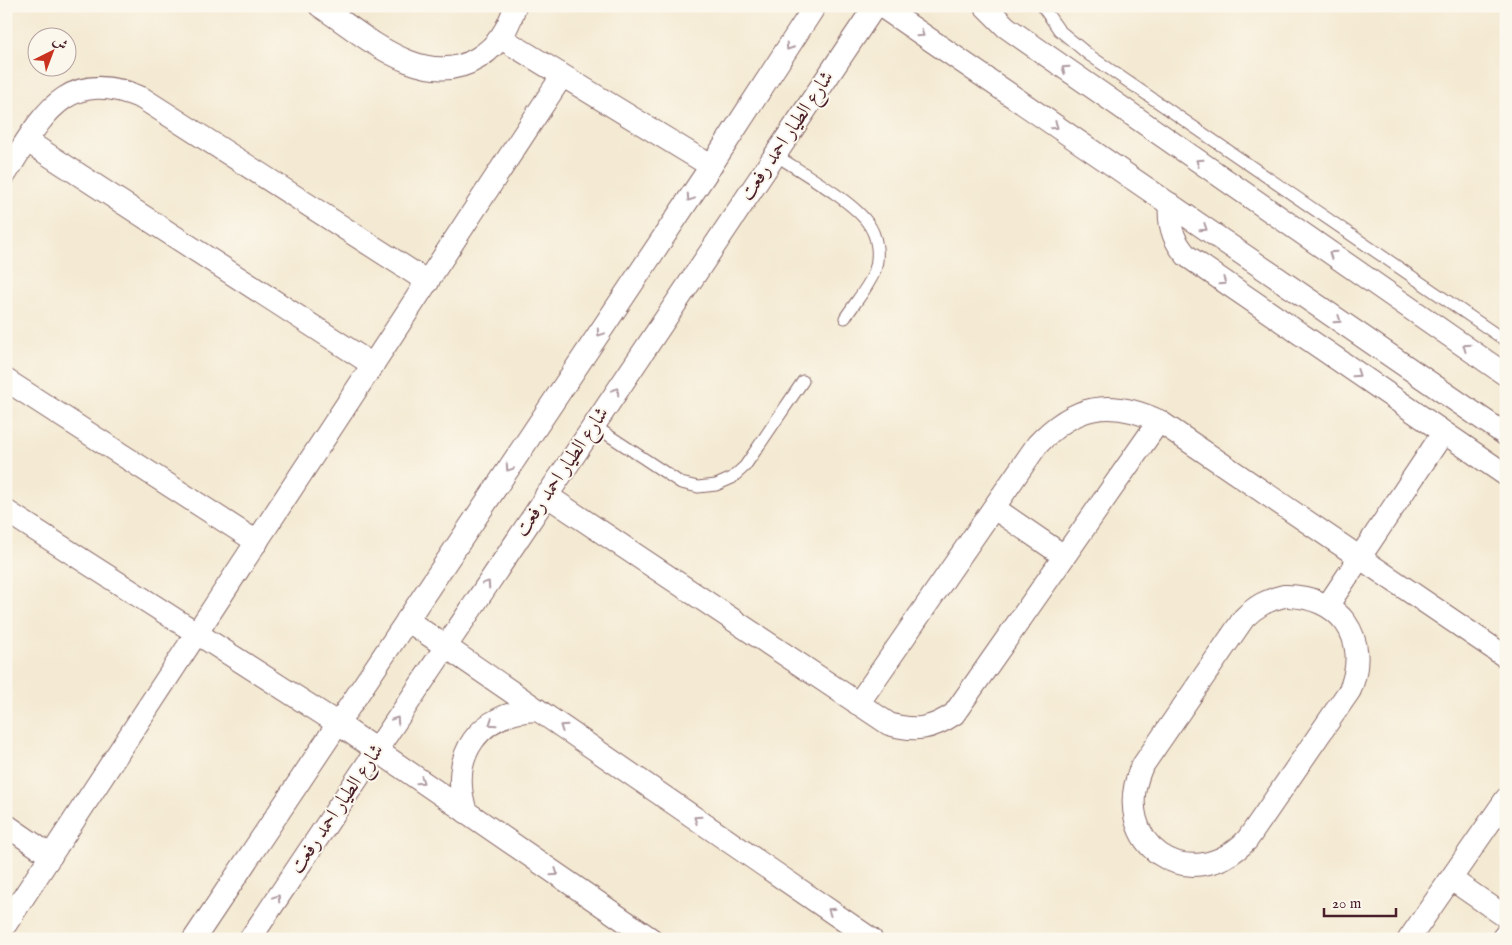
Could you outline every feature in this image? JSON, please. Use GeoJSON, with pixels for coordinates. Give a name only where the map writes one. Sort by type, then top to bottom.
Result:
{"type":"FeatureCollection","features":[{"type":"Feature","properties":{"kind":"street"},"geometry":{"type":"LineString","coordinates":[[320,6],[398,57],[416,65],[434,69],[454,68],[472,62],[488,52],[501,38],[510,23],[515,6]]}},
{"type":"Feature","properties":{"kind":"street"},"geometry":{"type":"LineString","coordinates":[[194,939],[712,166],[815,6]]}},
{"type":"Feature","properties":{"kind":"street","name":"شارع الطيار احمد رفعت"},"geometry":{"type":"LineString","coordinates":[[250,939],[774,154],[875,6]]}},
{"type":"Feature","properties":{"kind":"street"},"geometry":{"type":"LineString","coordinates":[[881,6],[1506,435]]}},
{"type":"Feature","properties":{"kind":"street"},"geometry":{"type":"LineString","coordinates":[[985,6],[1006,27],[1506,375]]}},
{"type":"Feature","properties":{"kind":"street"},"geometry":{"type":"LineString","coordinates":[[501,38],[712,166]]}},
{"type":"Feature","properties":{"kind":"street"},"geometry":{"type":"LineString","coordinates":[[6,924],[562,76]]}},
{"type":"Feature","properties":{"kind":"street"},"geometry":{"type":"LineString","coordinates":[[6,173],[43,116],[59,101],[78,90],[100,87],[122,89],[142,98],[428,282]]}},
{"type":"Feature","properties":{"kind":"street"},"geometry":{"type":"LineString","coordinates":[[27,141],[373,365]]}},
{"type":"Feature","properties":{"kind":"street"},"geometry":{"type":"LineString","coordinates":[[1170,204],[1170,227],[1174,238],[1187,256],[1506,475]]}},
{"type":"Feature","properties":{"kind":"street"},"geometry":{"type":"LineString","coordinates":[[6,380],[256,542]]}},
{"type":"Feature","properties":{"kind":"street"},"geometry":{"type":"LineString","coordinates":[[858,704],[1037,445],[1053,428],[1072,416],[1093,409],[1116,407],[1138,412],[1159,422],[1506,657]]}},
{"type":"Feature","properties":{"kind":"street"},"geometry":{"type":"LineString","coordinates":[[546,495],[889,724],[906,730],[923,730],[940,724],[954,714],[1159,422]]}},
{"type":"Feature","properties":{"kind":"street"},"geometry":{"type":"LineString","coordinates":[[1328,605],[1444,432]]}},
{"type":"Feature","properties":{"kind":"street"},"geometry":{"type":"LineString","coordinates":[[994,508],[1064,556]]}},
{"type":"Feature","properties":{"kind":"street"},"geometry":{"type":"LineString","coordinates":[[6,512],[337,724],[651,939]]}},
{"type":"Feature","properties":{"kind":"street"},"geometry":{"type":"LineString","coordinates":[[1284,596],[1314,599],[1328,605],[1350,629],[1356,644],[1358,660],[1356,676],[1350,690],[1280,793],[1247,840],[1236,852],[1221,860],[1205,865],[1188,865],[1172,860],[1157,852],[1144,839],[1135,822],[1132,804],[1134,785],[1141,768],[1211,665],[1244,618],[1255,607],[1269,600],[1284,596]]}},
{"type":"Feature","properties":{"kind":"street"},"geometry":{"type":"LineString","coordinates":[[406,620],[871,939]]}},
{"type":"Feature","properties":{"kind":"street"},"geometry":{"type":"LineString","coordinates":[[466,812],[461,796],[461,771],[469,747],[478,734],[490,722],[505,715],[538,710]]}},
{"type":"Feature","properties":{"kind":"street"},"geometry":{"type":"LineString","coordinates":[[1409,939],[1506,799]]}},
{"type":"Feature","properties":{"kind":"street"},"geometry":{"type":"LineString","coordinates":[[6,825],[51,856]]}},
{"type":"Feature","properties":{"kind":"street"},"geometry":{"type":"LineString","coordinates":[[1451,879],[1506,917]]}},
{"type":"Feature","properties":{"kind":"street"},"geometry":{"type":"LineString","coordinates":[[1502,939],[1506,934]]}},
{"type":"Feature","properties":{"kind":"lane"},"geometry":{"type":"LineString","coordinates":[[1042,6],[1059,30],[1089,55],[1506,341]]}},
{"type":"Feature","properties":{"kind":"lane"},"geometry":{"type":"LineString","coordinates":[[774,154],[855,210],[868,222],[875,238],[878,256],[873,274],[844,318]]}},
{"type":"Feature","properties":{"kind":"lane"},"geometry":{"type":"LineString","coordinates":[[593,426],[681,483],[698,487],[716,485],[732,478],[745,466],[803,382]]}}]}
